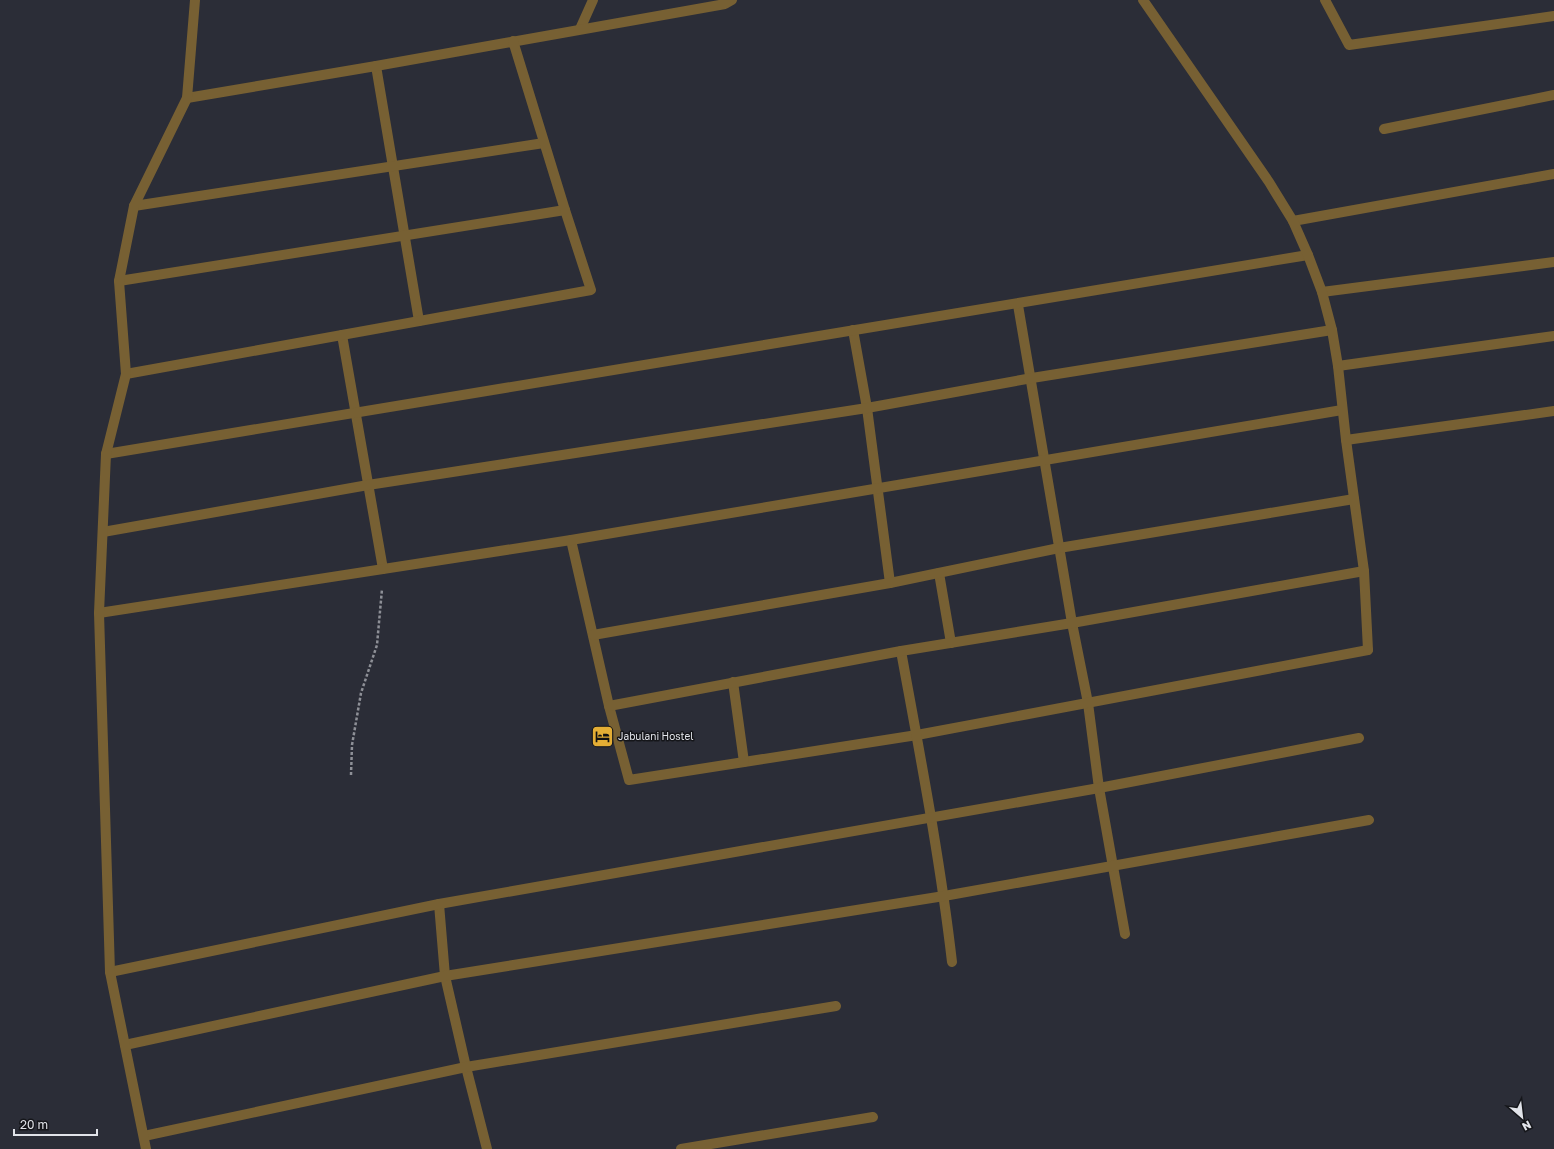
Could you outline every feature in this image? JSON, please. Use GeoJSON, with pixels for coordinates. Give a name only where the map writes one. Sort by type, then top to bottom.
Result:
{"type":"FeatureCollection","features":[{"type":"Feature","properties":{"kind":"street"},"geometry":{"type":"LineString","coordinates":[[146,1149],[110,972],[99,613],[106,454],[126,374],[120,281],[134,206],[187,98],[195,0]]}},
{"type":"Feature","properties":{"kind":"street"},"geometry":{"type":"LineString","coordinates":[[580,29],[593,0]]}},
{"type":"Feature","properties":{"kind":"street"},"geometry":{"type":"LineString","coordinates":[[187,98],[725,4],[732,0]]}},
{"type":"Feature","properties":{"kind":"street"},"geometry":{"type":"LineString","coordinates":[[571,540],[609,706],[629,780],[917,736],[1088,702],[1368,650],[1364,571],[1342,410],[1338,366],[1332,330],[1322,292],[1293,221],[1144,0]]}},
{"type":"Feature","properties":{"kind":"street"},"geometry":{"type":"LineString","coordinates":[[1325,0],[1349,45],[1554,16]]}},
{"type":"Feature","properties":{"kind":"street"},"geometry":{"type":"LineString","coordinates":[[126,374],[591,290],[513,41]]}},
{"type":"Feature","properties":{"kind":"street"},"geometry":{"type":"LineString","coordinates":[[376,66],[419,321]]}},
{"type":"Feature","properties":{"kind":"street"},"geometry":{"type":"LineString","coordinates":[[1384,129],[1554,95]]}},
{"type":"Feature","properties":{"kind":"street"},"geometry":{"type":"LineString","coordinates":[[134,206],[544,143]]}},
{"type":"Feature","properties":{"kind":"street"},"geometry":{"type":"LineString","coordinates":[[1293,221],[1554,174]]}},
{"type":"Feature","properties":{"kind":"street"},"geometry":{"type":"LineString","coordinates":[[120,281],[565,210]]}},
{"type":"Feature","properties":{"kind":"street"},"geometry":{"type":"LineString","coordinates":[[106,454],[853,330],[1018,305],[1308,255]]}},
{"type":"Feature","properties":{"kind":"street"},"geometry":{"type":"LineString","coordinates":[[1322,292],[1554,262]]}},
{"type":"Feature","properties":{"kind":"street"},"geometry":{"type":"LineString","coordinates":[[1018,305],[1032,378],[1044,460],[1072,623],[1088,702],[1099,788],[1125,934]]}},
{"type":"Feature","properties":{"kind":"street"},"geometry":{"type":"LineString","coordinates":[[853,330],[867,408],[890,583]]}},
{"type":"Feature","properties":{"kind":"street"},"geometry":{"type":"LineString","coordinates":[[103,532],[368,485],[867,408],[1032,378],[1332,330]]}},
{"type":"Feature","properties":{"kind":"street"},"geometry":{"type":"LineString","coordinates":[[342,335],[383,569]]}},
{"type":"Feature","properties":{"kind":"street"},"geometry":{"type":"LineString","coordinates":[[1338,366],[1554,336]]}},
{"type":"Feature","properties":{"kind":"street"},"geometry":{"type":"LineString","coordinates":[[99,613],[571,540],[1342,410]]}},
{"type":"Feature","properties":{"kind":"street"},"geometry":{"type":"LineString","coordinates":[[1346,440],[1554,411]]}},
{"type":"Feature","properties":{"kind":"street"},"geometry":{"type":"LineString","coordinates":[[593,635],[890,583],[1059,548],[1354,499]]}},
{"type":"Feature","properties":{"kind":"street"},"geometry":{"type":"LineString","coordinates":[[609,706],[901,651],[1072,623],[1364,571]]}},
{"type":"Feature","properties":{"kind":"street"},"geometry":{"type":"LineString","coordinates":[[939,573],[951,643]]}},
{"type":"Feature","properties":{"kind":"street"},"geometry":{"type":"LineString","coordinates":[[901,651],[932,817],[952,962]]}},
{"type":"Feature","properties":{"kind":"street"},"geometry":{"type":"LineString","coordinates":[[734,682],[744,762]]}},
{"type":"Feature","properties":{"kind":"street"},"geometry":{"type":"LineString","coordinates":[[110,972],[439,904],[1099,788],[1359,738]]}},
{"type":"Feature","properties":{"kind":"street"},"geometry":{"type":"LineString","coordinates":[[125,1045],[445,976],[944,896],[1369,820]]}},
{"type":"Feature","properties":{"kind":"street"},"geometry":{"type":"LineString","coordinates":[[439,904],[445,976],[466,1067],[488,1149]]}},
{"type":"Feature","properties":{"kind":"street"},"geometry":{"type":"LineString","coordinates":[[144,1136],[466,1067],[836,1006]]}},
{"type":"Feature","properties":{"kind":"street"},"geometry":{"type":"LineString","coordinates":[[681,1149],[873,1117]]}},
{"type":"Feature","properties":{"kind":"path"},"geometry":{"type":"LineString","coordinates":[[351,775],[352,745],[361,693],[377,645],[383,569]]}},
{"type":"Feature","properties":{"kind":"place","name":"Jabulani Hostel"},"geometry":{"type":"Point","coordinates":[602,736]}}]}
